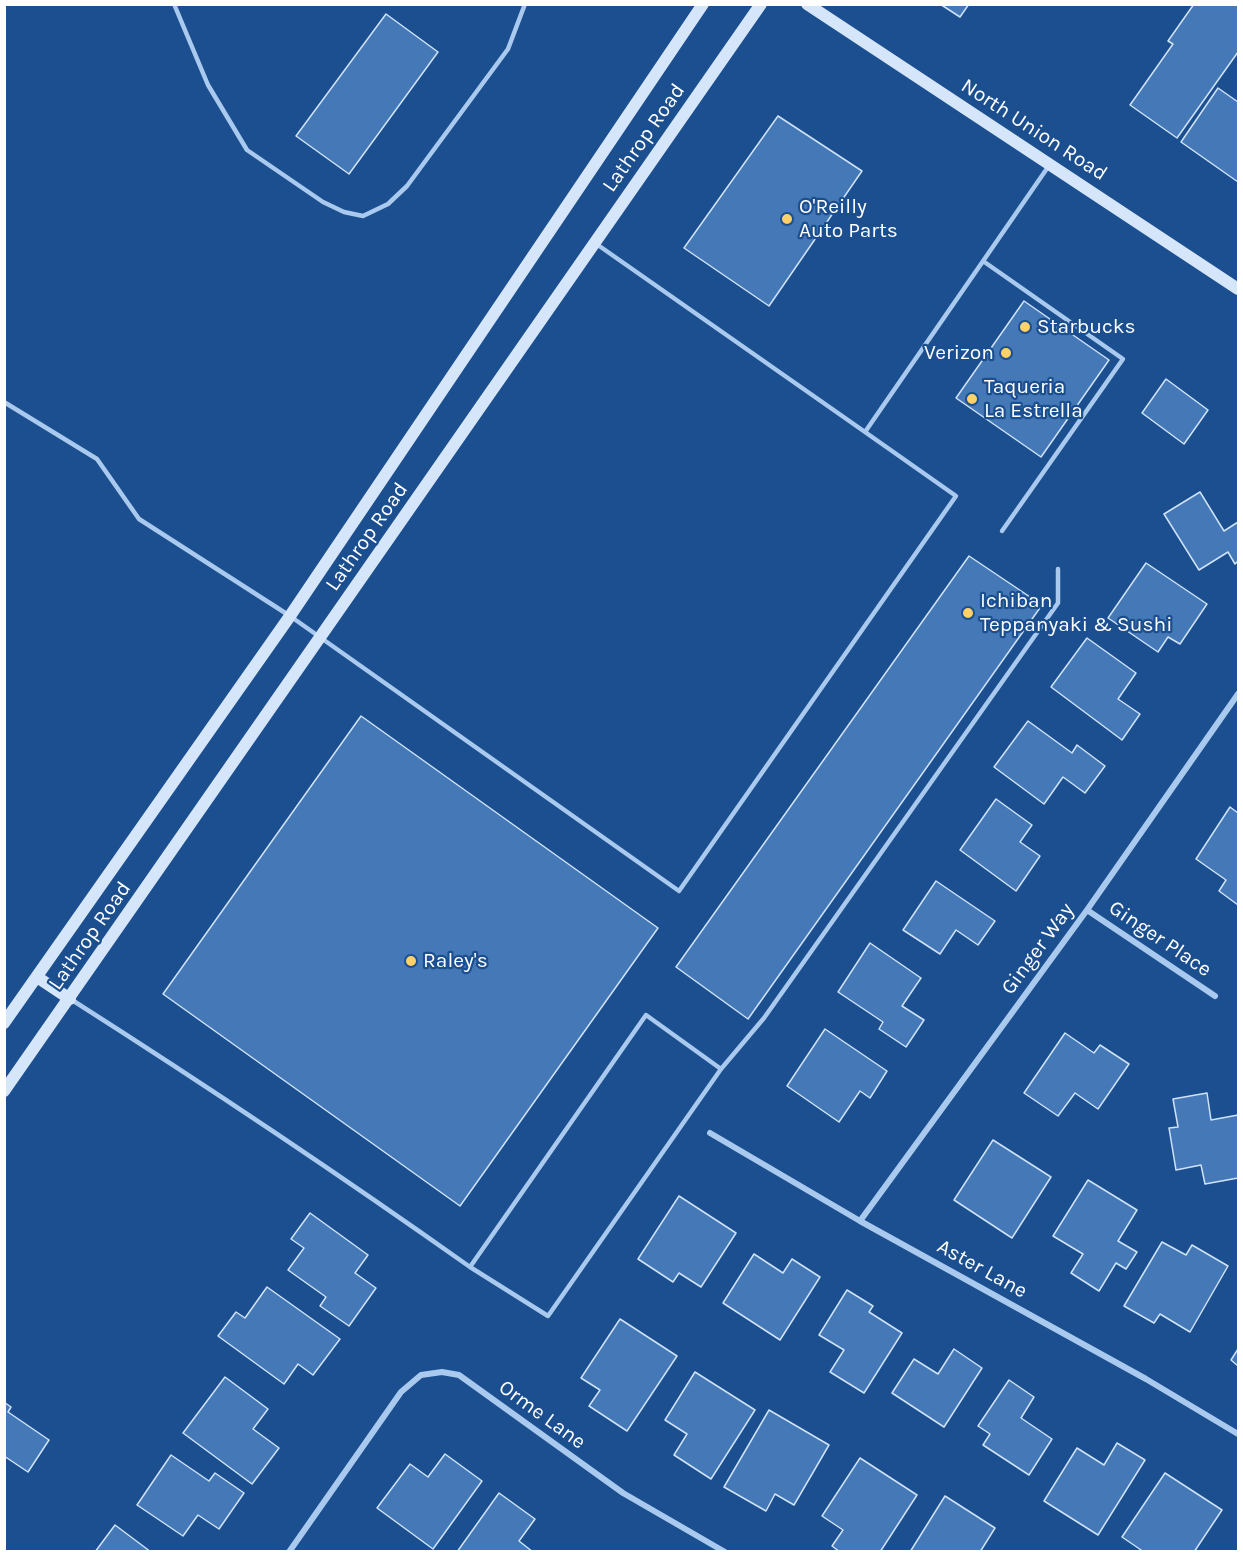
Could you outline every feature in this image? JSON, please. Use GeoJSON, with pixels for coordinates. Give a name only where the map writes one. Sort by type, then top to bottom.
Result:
{"type":"FeatureCollection","features":[{"type":"Feature","properties":{"kind":"main road","name":"Lathrop Road"},"geometry":{"type":"LineString","coordinates":[[4,1023],[290,616],[703,4]]}},
{"type":"Feature","properties":{"kind":"main road","name":"Lathrop Road"},"geometry":{"type":"LineString","coordinates":[[4,1091],[761,4]]}},
{"type":"Feature","properties":{"kind":"main road","name":"North Union Road"},"geometry":{"type":"LineString","coordinates":[[807,4],[1239,289]]}},
{"type":"Feature","properties":{"kind":"main road"},"geometry":{"type":"LineString","coordinates":[[37,978],[70,999]]}},
{"type":"Feature","properties":{"kind":"street","name":"Ginger Way"},"geometry":{"type":"LineString","coordinates":[[860,1221],[1087,910],[1239,694]]}},
{"type":"Feature","properties":{"kind":"street","name":"Ginger Place"},"geometry":{"type":"LineString","coordinates":[[1087,910],[1215,996]]}},
{"type":"Feature","properties":{"kind":"street","name":"Aster Lane"},"geometry":{"type":"LineString","coordinates":[[710,1132],[860,1221],[1146,1379],[1239,1434]]}},
{"type":"Feature","properties":{"kind":"street","name":"Orme Lane"},"geometry":{"type":"LineString","coordinates":[[289,1551],[401,1392],[421,1375],[442,1371],[459,1375],[623,1493],[725,1551]]}},
{"type":"Feature","properties":{"kind":"lane"},"geometry":{"type":"LineString","coordinates":[[174,4],[208,85],[247,150],[323,202],[344,212],[363,216],[388,204],[407,186],[508,49],[525,4]]}},
{"type":"Feature","properties":{"kind":"lane"},"geometry":{"type":"LineString","coordinates":[[865,432],[1050,164]]}},
{"type":"Feature","properties":{"kind":"lane"},"geometry":{"type":"LineString","coordinates":[[4,402],[97,459],[139,519],[290,616],[679,891],[956,496],[595,243]]}},
{"type":"Feature","properties":{"kind":"lane"},"geometry":{"type":"LineString","coordinates":[[983,261],[1123,359],[1002,531]]}},
{"type":"Feature","properties":{"kind":"lane"},"geometry":{"type":"LineString","coordinates":[[70,999],[161,1057],[368,1195],[471,1267],[548,1316],[721,1069],[764,1018],[1058,603],[1058,569]]}},
{"type":"Feature","properties":{"kind":"lane"},"geometry":{"type":"LineString","coordinates":[[471,1267],[646,1015],[721,1069]]}},
{"type":"Feature","properties":{"kind":"building"},"geometry":{"type":"Polygon","coordinates":[[[940,4],[969,4],[960,17],[940,4]]]}},
{"type":"Feature","properties":{"kind":"building"},"geometry":{"type":"Polygon","coordinates":[[[1194,4],[1238,4],[1238,52],[1177,138],[1130,105],[1173,44],[1168,41],[1194,4]]]}},
{"type":"Feature","properties":{"kind":"building"},"geometry":{"type":"Polygon","coordinates":[[[386,14],[438,52],[349,174],[296,136],[386,14]]]}},
{"type":"Feature","properties":{"kind":"building"},"geometry":{"type":"Polygon","coordinates":[[[1218,88],[1238,102],[1238,182],[1181,142],[1218,88]]]}},
{"type":"Feature","properties":{"kind":"building"},"geometry":{"type":"Polygon","coordinates":[[[778,116],[862,171],[769,306],[684,248],[778,116]]]}},
{"type":"Feature","properties":{"kind":"building"},"geometry":{"type":"Polygon","coordinates":[[[1024,301],[1109,360],[1041,457],[956,398],[1024,301]]]}},
{"type":"Feature","properties":{"kind":"building"},"geometry":{"type":"Polygon","coordinates":[[[1166,379],[1208,410],[1184,444],[1142,413],[1166,379]]]}},
{"type":"Feature","properties":{"kind":"building"},"geometry":{"type":"Polygon","coordinates":[[[1200,492],[1224,531],[1238,522],[1238,561],[1235,564],[1228,552],[1199,570],[1164,514],[1200,492]]]}},
{"type":"Feature","properties":{"kind":"building"},"geometry":{"type":"Polygon","coordinates":[[[969,556],[1042,605],[748,1019],[676,967],[969,556]]]}},
{"type":"Feature","properties":{"kind":"building"},"geometry":{"type":"Polygon","coordinates":[[[1146,563],[1207,604],[1180,644],[1168,637],[1158,652],[1108,618],[1146,563]]]}},
{"type":"Feature","properties":{"kind":"building"},"geometry":{"type":"Polygon","coordinates":[[[1087,638],[1136,673],[1118,699],[1140,714],[1122,740],[1051,687],[1087,638]]]}},
{"type":"Feature","properties":{"kind":"building","name":"Raley's"},"geometry":{"type":"Polygon","coordinates":[[[361,716],[658,928],[460,1206],[163,994],[361,716]]]}},
{"type":"Feature","properties":{"kind":"building"},"geometry":{"type":"Polygon","coordinates":[[[1028,721],[1072,753],[1077,745],[1105,766],[1085,793],[1063,777],[1044,804],[994,767],[1028,721]]]}},
{"type":"Feature","properties":{"kind":"building"},"geometry":{"type":"Polygon","coordinates":[[[996,799],[1032,825],[1020,842],[1040,856],[1016,891],[960,850],[996,799]]]}},
{"type":"Feature","properties":{"kind":"building"},"geometry":{"type":"Polygon","coordinates":[[[1230,807],[1238,813],[1238,905],[1219,891],[1226,880],[1196,859],[1230,807]]]}},
{"type":"Feature","properties":{"kind":"building"},"geometry":{"type":"Polygon","coordinates":[[[936,881],[995,921],[978,945],[956,930],[940,954],[903,930],[936,881]]]}},
{"type":"Feature","properties":{"kind":"building"},"geometry":{"type":"Polygon","coordinates":[[[870,943],[921,978],[902,1006],[924,1020],[906,1047],[879,1029],[883,1022],[838,992],[870,943]]]}},
{"type":"Feature","properties":{"kind":"building"},"geometry":{"type":"Polygon","coordinates":[[[825,1029],[887,1071],[870,1098],[860,1091],[839,1122],[787,1086],[825,1029]]]}},
{"type":"Feature","properties":{"kind":"building"},"geometry":{"type":"Polygon","coordinates":[[[1065,1033],[1094,1053],[1100,1045],[1129,1064],[1098,1109],[1075,1093],[1058,1116],[1024,1093],[1065,1033]]]}},
{"type":"Feature","properties":{"kind":"building"},"geometry":{"type":"Polygon","coordinates":[[[1207,1093],[1211,1120],[1238,1115],[1238,1178],[1205,1184],[1201,1165],[1176,1170],[1169,1128],[1178,1127],[1173,1099],[1207,1093]]]}},
{"type":"Feature","properties":{"kind":"building"},"geometry":{"type":"Polygon","coordinates":[[[993,1140],[1051,1177],[1012,1238],[954,1200],[993,1140]]]}},
{"type":"Feature","properties":{"kind":"building"},"geometry":{"type":"Polygon","coordinates":[[[1088,1180],[1137,1210],[1118,1241],[1137,1252],[1126,1269],[1116,1263],[1099,1291],[1071,1273],[1083,1254],[1053,1236],[1088,1180]]]}},
{"type":"Feature","properties":{"kind":"building"},"geometry":{"type":"Polygon","coordinates":[[[679,1196],[736,1233],[701,1287],[679,1273],[673,1282],[638,1259],[679,1196]]]}},
{"type":"Feature","properties":{"kind":"building"},"geometry":{"type":"Polygon","coordinates":[[[310,1213],[368,1255],[355,1273],[376,1288],[349,1326],[320,1306],[326,1297],[288,1270],[304,1248],[291,1239],[310,1213]]]}},
{"type":"Feature","properties":{"kind":"building"},"geometry":{"type":"Polygon","coordinates":[[[1162,1242],[1186,1255],[1192,1245],[1228,1266],[1190,1332],[1160,1314],[1154,1323],[1124,1306],[1162,1242]]]}},
{"type":"Feature","properties":{"kind":"building"},"geometry":{"type":"Polygon","coordinates":[[[754,1254],[783,1273],[792,1259],[820,1277],[780,1340],[723,1303],[754,1254]]]}},
{"type":"Feature","properties":{"kind":"building"},"geometry":{"type":"Polygon","coordinates":[[[267,1287],[340,1339],[313,1375],[298,1364],[284,1384],[218,1336],[236,1312],[245,1318],[267,1287]]]}},
{"type":"Feature","properties":{"kind":"building"},"geometry":{"type":"Polygon","coordinates":[[[847,1290],[873,1306],[869,1312],[902,1333],[864,1393],[830,1372],[844,1350],[819,1335],[847,1290]]]}},
{"type":"Feature","properties":{"kind":"building"},"geometry":{"type":"Polygon","coordinates":[[[620,1319],[677,1356],[627,1431],[589,1406],[600,1390],[581,1378],[620,1319]]]}},
{"type":"Feature","properties":{"kind":"building"},"geometry":{"type":"Polygon","coordinates":[[[954,1349],[982,1368],[944,1427],[892,1393],[914,1359],[938,1374],[954,1349]]]}},
{"type":"Feature","properties":{"kind":"building"},"geometry":{"type":"Polygon","coordinates":[[[1238,1349],[1238,1366],[1231,1360],[1238,1349]]]}},
{"type":"Feature","properties":{"kind":"building"},"geometry":{"type":"Polygon","coordinates":[[[695,1372],[755,1410],[711,1479],[674,1455],[687,1434],[665,1420],[695,1372]]]}},
{"type":"Feature","properties":{"kind":"building"},"geometry":{"type":"Polygon","coordinates":[[[225,1377],[268,1409],[253,1429],[279,1448],[252,1484],[183,1433],[225,1377]]]}},
{"type":"Feature","properties":{"kind":"building"},"geometry":{"type":"Polygon","coordinates":[[[1009,1380],[1034,1397],[1021,1418],[1052,1439],[1029,1475],[983,1445],[990,1434],[978,1426],[1009,1380]]]}},
{"type":"Feature","properties":{"kind":"building"},"geometry":{"type":"Polygon","coordinates":[[[4,1402],[11,1407],[8,1412],[49,1440],[28,1472],[4,1456],[4,1402]]]}},
{"type":"Feature","properties":{"kind":"building"},"geometry":{"type":"Polygon","coordinates":[[[769,1410],[829,1445],[794,1505],[775,1494],[766,1511],[724,1487],[769,1410]]]}},
{"type":"Feature","properties":{"kind":"building"},"geometry":{"type":"Polygon","coordinates":[[[1117,1443],[1145,1460],[1098,1535],[1044,1501],[1077,1448],[1104,1465],[1117,1443]]]}},
{"type":"Feature","properties":{"kind":"building"},"geometry":{"type":"Polygon","coordinates":[[[445,1454],[482,1481],[433,1549],[377,1508],[410,1464],[428,1477],[445,1454]]]}},
{"type":"Feature","properties":{"kind":"building"},"geometry":{"type":"Polygon","coordinates":[[[171,1455],[209,1481],[215,1473],[244,1493],[219,1529],[198,1515],[183,1536],[137,1505],[171,1455]]]}},
{"type":"Feature","properties":{"kind":"building"},"geometry":{"type":"Polygon","coordinates":[[[860,1458],[917,1495],[880,1552],[840,1552],[832,1546],[843,1530],[822,1516],[860,1458]]]}},
{"type":"Feature","properties":{"kind":"building"},"geometry":{"type":"Polygon","coordinates":[[[1165,1473],[1222,1510],[1194,1552],[1144,1552],[1122,1537],[1165,1473]]]}},
{"type":"Feature","properties":{"kind":"building"},"geometry":{"type":"Polygon","coordinates":[[[499,1493],[535,1519],[519,1541],[533,1552],[457,1552],[499,1493]]]}},
{"type":"Feature","properties":{"kind":"building"},"geometry":{"type":"Polygon","coordinates":[[[945,1496],[995,1528],[980,1552],[910,1552],[945,1496]]]}},
{"type":"Feature","properties":{"kind":"building"},"geometry":{"type":"Polygon","coordinates":[[[115,1525],[151,1552],[95,1552],[115,1525]]]}},
{"type":"Feature","properties":{"kind":"place","name":"O'Reilly Auto Parts"},"geometry":{"type":"Point","coordinates":[787,219]}},
{"type":"Feature","properties":{"kind":"place","name":"Starbucks"},"geometry":{"type":"Point","coordinates":[1025,327]}},
{"type":"Feature","properties":{"kind":"place","name":"Verizon"},"geometry":{"type":"Point","coordinates":[1006,353]}},
{"type":"Feature","properties":{"kind":"place","name":"Taqueria La Estrella"},"geometry":{"type":"Point","coordinates":[972,399]}},
{"type":"Feature","properties":{"kind":"place","name":"Ichiban Teppanyaki & Sushi"},"geometry":{"type":"Point","coordinates":[968,613]}},
{"type":"Feature","properties":{"kind":"place","name":"Raley's"},"geometry":{"type":"Point","coordinates":[411,961]}}]}
